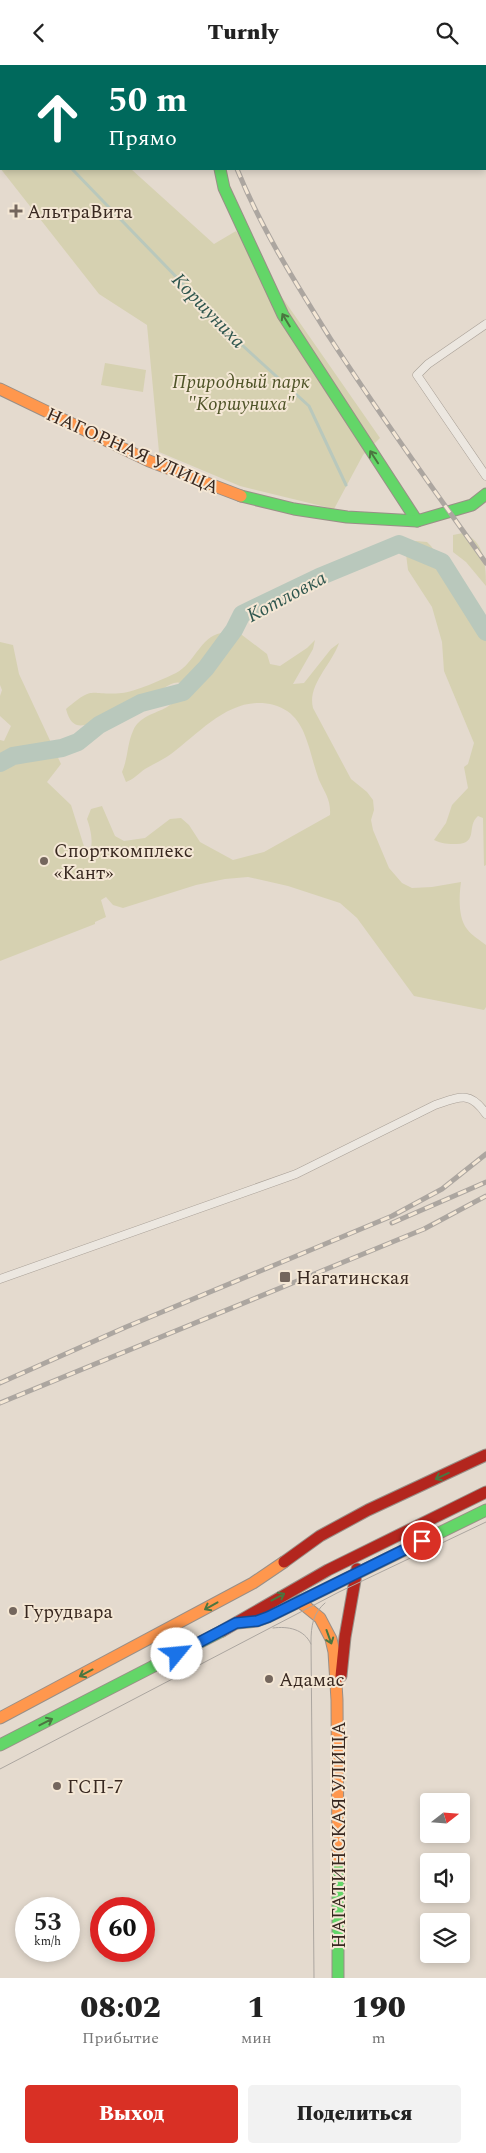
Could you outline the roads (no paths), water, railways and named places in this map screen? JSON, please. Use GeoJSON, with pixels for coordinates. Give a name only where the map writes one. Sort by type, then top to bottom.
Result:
{"type":"FeatureCollection","features":[{"type":"Feature","properties":{"kind":"street"},"geometry":{"type":"LineString","coordinates":[[220,170],[224,188],[283,315],[417,521]]}},
{"type":"Feature","properties":{"kind":"street"},"geometry":{"type":"LineString","coordinates":[[486,324],[428,364],[417,375],[486,477]]}},
{"type":"Feature","properties":{"kind":"street","name":"НАГОРНАЯ УЛИЦА"},"geometry":{"type":"LineString","coordinates":[[0,389],[149,461],[229,493],[294,509],[347,517],[417,521],[472,505],[486,494]]}},
{"type":"Feature","properties":{"kind":"street"},"geometry":{"type":"LineString","coordinates":[[0,1279],[296,1174],[435,1105],[458,1097],[474,1099],[486,1114]]}},
{"type":"Feature","properties":{"kind":"street"},"geometry":{"type":"LineString","coordinates":[[0,1718],[253,1583],[320,1536],[368,1510],[486,1455]]}},
{"type":"Feature","properties":{"kind":"street"},"geometry":{"type":"LineString","coordinates":[[0,1745],[236,1623],[262,1606],[354,1557],[486,1492]]}},
{"type":"Feature","properties":{"kind":"street"},"geometry":{"type":"LineString","coordinates":[[236,1623],[257,1621],[486,1510]]}},
{"type":"Feature","properties":{"kind":"street"},"geometry":{"type":"LineString","coordinates":[[337,1693],[342,1671],[345,1637],[358,1573],[354,1557]]}},
{"type":"Feature","properties":{"kind":"street"},"geometry":{"type":"LineString","coordinates":[[299,1601],[320,1618],[331,1639],[334,1652],[337,1693]]}},
{"type":"Feature","properties":{"kind":"street","name":"НАГАТИНСКАЯ УЛИЦА"},"geometry":{"type":"LineString","coordinates":[[337,1693],[338,1978]]}},
{"type":"Feature","properties":{"kind":"waterway","name":"Коршуниха"},"geometry":{"type":"LineString","coordinates":[[73,170],[242,345],[309,406],[346,485]]}},
{"type":"Feature","properties":{"kind":"waterway","name":"Котловка"},"geometry":{"type":"LineString","coordinates":[[0,763],[13,756],[62,748],[78,742],[99,725],[141,703],[183,692],[206,668],[234,630],[242,614],[319,577],[399,544],[442,562],[486,632]]}},
{"type":"Feature","properties":{"kind":"tram line"},"geometry":{"type":"LineString","coordinates":[[0,1769],[339,1592],[486,1522]]}},
{"type":"Feature","properties":{"kind":"tram line"},"geometry":{"type":"LineString","coordinates":[[314,1978],[311,1636],[315,1616],[325,1603]]}},
{"type":"Feature","properties":{"kind":"tram line"},"geometry":{"type":"LineString","coordinates":[[273,1628],[290,1628],[300,1632],[311,1644]]}},
{"type":"Feature","properties":{"kind":"railway"},"geometry":{"type":"LineString","coordinates":[[237,170],[268,235],[330,338],[387,424],[486,563]]}},
{"type":"Feature","properties":{"kind":"railway"},"geometry":{"type":"LineString","coordinates":[[0,1383],[126,1327],[392,1216],[442,1189],[486,1154]]}},
{"type":"Feature","properties":{"kind":"railway"},"geometry":{"type":"LineString","coordinates":[[392,1223],[486,1182]]}},
{"type":"Feature","properties":{"kind":"railway"},"geometry":{"type":"LineString","coordinates":[[0,1403],[424,1229],[486,1196]]}},
{"type":"Feature","properties":{"kind":"place","name":"АльтраВита"},"geometry":{"type":"Point","coordinates":[16,211]}},
{"type":"Feature","properties":{"kind":"place","name":"Спорткомплекс «Кант»"},"geometry":{"type":"Point","coordinates":[44,861]}},
{"type":"Feature","properties":{"kind":"place","name":"Нагатинская"},"geometry":{"type":"Point","coordinates":[285,1277]}},
{"type":"Feature","properties":{"kind":"place","name":"Гурудвара"},"geometry":{"type":"Point","coordinates":[13,1611]}},
{"type":"Feature","properties":{"kind":"place","name":"Адамас"},"geometry":{"type":"Point","coordinates":[269,1679]}},
{"type":"Feature","properties":{"kind":"place","name":"ГСП-7"},"geometry":{"type":"Point","coordinates":[57,1786]}},
{"type":"Feature","properties":{"kind":"park label","name":"Природный парк \"Коршуниха\""},"geometry":{"type":"Point","coordinates":[241,392]}}]}
